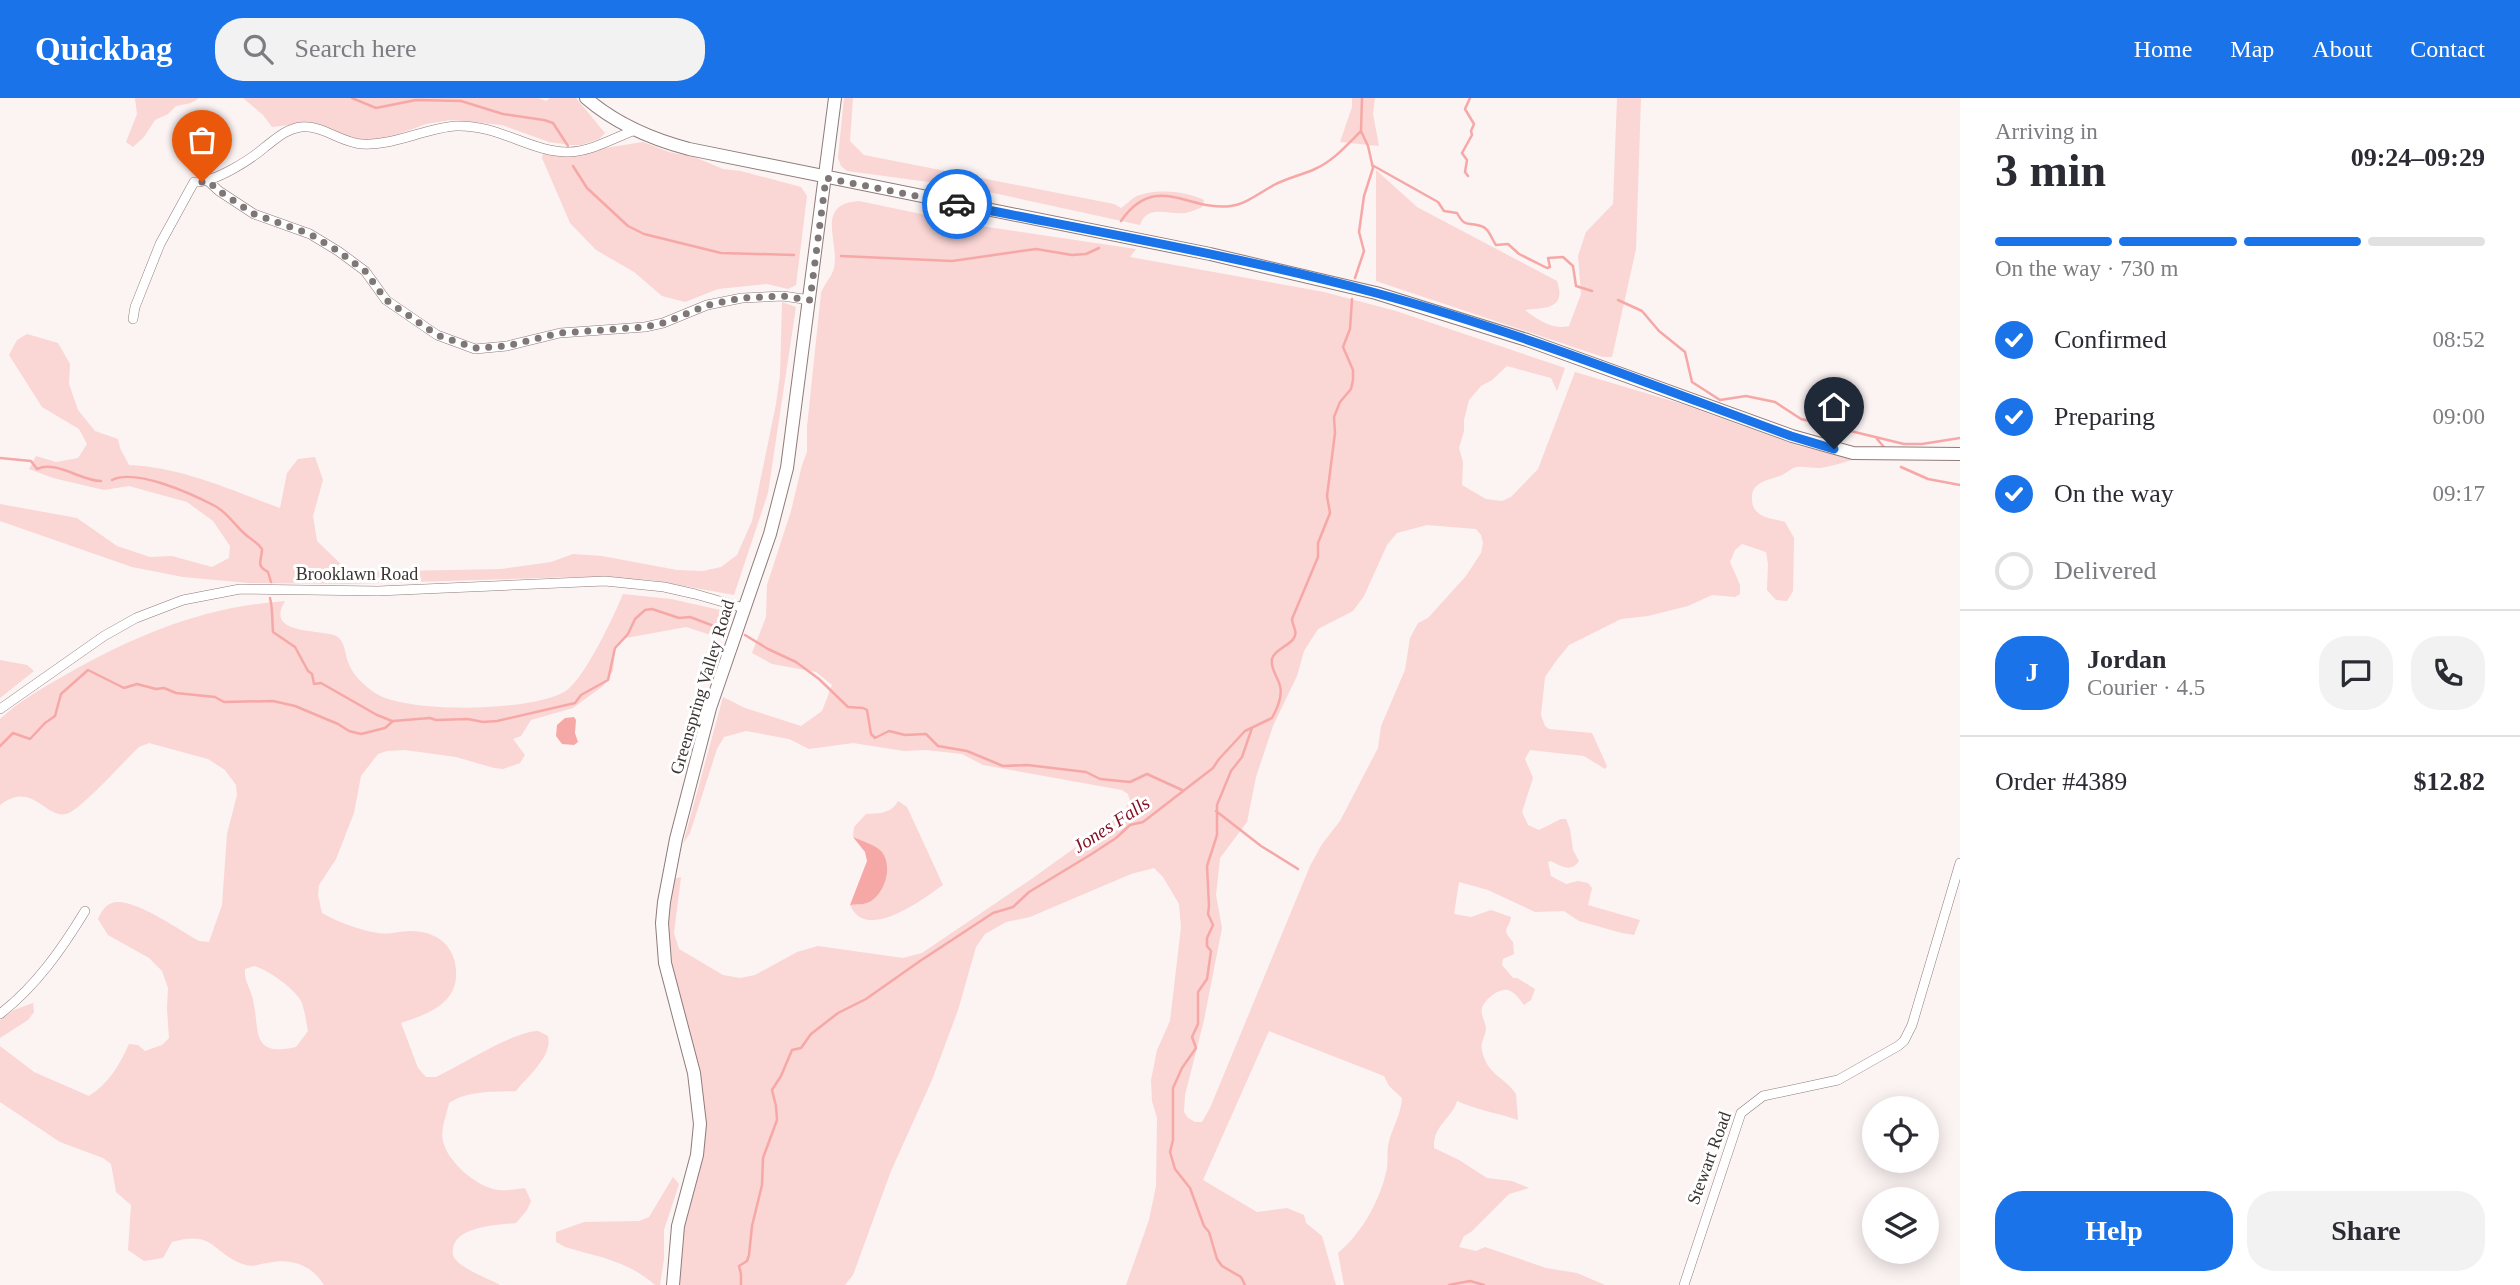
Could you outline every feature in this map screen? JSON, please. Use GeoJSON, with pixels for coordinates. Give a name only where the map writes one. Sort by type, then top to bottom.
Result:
{"type":"FeatureCollection","features":[{"type":"Feature","properties":{"kind":"main road"},"geometry":{"type":"LineString","coordinates":[[586,98],[635,131],[689,149],[1223,257],[1376,293],[1527,340],[1791,436],[1834,449],[1876,455],[1960,454]]}},
{"type":"Feature","properties":{"kind":"main road","name":"Greenspring Valley Road"},"geometry":{"type":"LineString","coordinates":[[673,1285],[678,1226],[696,1155],[700,1116],[694,1073],[665,963],[662,942],[663,913],[676,839],[697,755],[717,684],[770,534],[787,468],[835,98]]}},
{"type":"Feature","properties":{"kind":"street"},"geometry":{"type":"LineString","coordinates":[[133,319],[135,307],[160,244],[194,181],[208,181],[252,157],[289,130],[310,127],[364,145],[437,128],[471,126],[566,152],[596,146],[635,131]]}},
{"type":"Feature","properties":{"kind":"street"},"geometry":{"type":"LineString","coordinates":[[208,181],[254,214],[310,234],[338,251],[365,271],[386,300],[437,335],[475,348],[507,346],[560,333],[645,327],[663,323],[708,305],[742,298],[782,296],[810,300]]}},
{"type":"Feature","properties":{"kind":"street","name":"Brooklawn Road"},"geometry":{"type":"LineString","coordinates":[[0,709],[104,636],[136,618],[183,600],[240,589],[378,591],[605,582],[664,587],[744,608]]}},
{"type":"Feature","properties":{"kind":"street","name":"Stewart Road"},"geometry":{"type":"LineString","coordinates":[[1684,1285],[1741,1113],[1763,1096],[1838,1080],[1904,1041],[1912,1025],[1960,863]]}},
{"type":"Feature","properties":{"kind":"street"},"geometry":{"type":"LineString","coordinates":[[0,1014],[51,964],[85,911]]}},
{"type":"Feature","properties":{"kind":"shaded area"},"geometry":{"type":"Polygon","coordinates":[[[135,98],[199,98],[176,106],[168,114],[155,120],[144,137],[133,147],[126,142],[137,114],[135,98]]]}},
{"type":"Feature","properties":{"kind":"shaded area"},"geometry":{"type":"Polygon","coordinates":[[[243,98],[538,98],[546,101],[550,98],[576,98],[605,133],[599,139],[571,145],[549,142],[502,125],[451,120],[426,124],[379,141],[359,143],[307,123],[272,127],[263,115],[243,98]]]}},
{"type":"Feature","properties":{"kind":"shaded area"},"geometry":{"type":"Polygon","coordinates":[[[844,98],[853,98],[850,141],[864,155],[1114,204],[1121,208],[1135,197],[1161,192],[1196,197],[1204,200],[1202,207],[1185,213],[1153,213],[1143,219],[1140,225],[966,187],[847,171],[838,158],[844,98]]]}},
{"type":"Feature","properties":{"kind":"shaded area"},"geometry":{"type":"Polygon","coordinates":[[[1352,98],[1375,98],[1373,114],[1379,146],[1340,142],[1352,107],[1352,98]]]}},
{"type":"Feature","properties":{"kind":"shaded area"},"geometry":{"type":"Polygon","coordinates":[[[1617,98],[1641,98],[1636,249],[1612,357],[1603,357],[1376,281],[1376,170],[1417,207],[1557,281],[1559,297],[1552,306],[1525,310],[1551,325],[1569,326],[1581,294],[1578,256],[1586,232],[1613,204],[1617,98]]]}},
{"type":"Feature","properties":{"kind":"shaded area"},"geometry":{"type":"Polygon","coordinates":[[[643,142],[723,169],[801,187],[807,196],[796,285],[788,289],[767,284],[718,289],[685,302],[662,296],[634,272],[596,250],[570,223],[542,158],[544,151],[581,156],[599,149],[643,142]]]}},
{"type":"Feature","properties":{"kind":"shaded area"},"geometry":{"type":"Polygon","coordinates":[[[859,201],[974,225],[1136,249],[1130,257],[1324,292],[1396,311],[1565,368],[1557,391],[1551,378],[1507,366],[1481,386],[1469,400],[1459,448],[1463,462],[1462,485],[1486,499],[1502,501],[1511,497],[1538,469],[1575,372],[1682,404],[1799,446],[1856,459],[1824,467],[1795,468],[1762,482],[1754,489],[1753,506],[1759,514],[1785,522],[1794,538],[1793,591],[1787,601],[1776,600],[1767,590],[1766,552],[1742,544],[1735,550],[1730,562],[1740,585],[1740,594],[1735,597],[1712,595],[1688,606],[1648,616],[1621,619],[1569,645],[1545,677],[1541,715],[1545,726],[1549,729],[1592,733],[1607,766],[1605,769],[1584,756],[1530,750],[1525,759],[1533,778],[1522,812],[1528,825],[1539,830],[1566,819],[1573,850],[1579,861],[1569,868],[1548,862],[1551,876],[1566,884],[1578,881],[1588,883],[1592,888],[1588,905],[1640,920],[1634,935],[1579,921],[1564,911],[1535,912],[1488,890],[1459,882],[1454,914],[1471,917],[1491,910],[1511,917],[1506,931],[1513,942],[1514,954],[1503,959],[1502,965],[1513,978],[1535,989],[1531,1000],[1524,1005],[1511,991],[1497,992],[1489,998],[1482,1011],[1486,1029],[1482,1051],[1488,1066],[1516,1094],[1518,1120],[1457,1101],[1434,1140],[1434,1148],[1487,1178],[1512,1181],[1529,1188],[1509,1194],[1464,1236],[1459,1247],[1476,1251],[1485,1247],[1546,1268],[1577,1273],[1605,1285],[1344,1285],[1338,1253],[1355,1236],[1380,1192],[1387,1168],[1389,1140],[1402,1098],[1389,1086],[1384,1076],[1269,1031],[1203,1180],[1257,1212],[1287,1208],[1304,1215],[1306,1223],[1322,1236],[1336,1285],[1126,1285],[1149,1220],[1156,1186],[1157,1118],[1152,1101],[1151,1080],[1157,1050],[1170,1021],[1181,927],[1179,904],[1163,877],[1154,868],[1131,874],[1030,917],[1006,922],[985,934],[976,947],[958,1010],[932,1080],[891,1171],[853,1275],[845,1285],[679,1285],[684,1230],[704,1153],[705,1111],[697,1063],[668,952],[667,918],[673,879],[681,877],[674,933],[679,949],[723,975],[740,978],[755,975],[797,952],[818,946],[903,958],[922,953],[1030,880],[1122,814],[1130,801],[1128,794],[1122,790],[983,765],[962,754],[926,750],[904,751],[853,743],[809,749],[789,739],[746,731],[724,737],[717,749],[690,833],[683,844],[723,697],[745,708],[801,726],[822,711],[832,685],[816,672],[772,664],[752,653],[766,617],[767,585],[807,452],[807,427],[821,293],[834,268],[833,217],[837,209],[859,201]],[[1427,525],[1397,533],[1387,545],[1364,596],[1353,611],[1318,629],[1304,651],[1297,676],[1273,726],[1256,777],[1247,822],[1220,858],[1216,895],[1222,928],[1204,1020],[1185,1095],[1184,1112],[1195,1122],[1202,1122],[1210,1108],[1310,866],[1322,844],[1340,821],[1378,748],[1381,726],[1405,670],[1410,638],[1418,623],[1428,618],[1466,576],[1481,553],[1483,543],[1476,529],[1427,525]]]}},
{"type":"Feature","properties":{"kind":"shaded area"},"geometry":{"type":"Polygon","coordinates":[[[782,302],[796,307],[768,493],[734,595],[651,580],[574,577],[348,584],[249,583],[183,577],[132,567],[0,521],[0,504],[77,518],[117,546],[150,557],[172,556],[212,567],[229,558],[230,546],[213,521],[187,502],[129,486],[104,490],[53,478],[29,469],[36,456],[56,462],[78,458],[87,444],[79,429],[42,407],[9,355],[17,340],[27,334],[58,343],[70,364],[69,384],[78,410],[95,431],[118,439],[129,465],[187,475],[280,508],[287,473],[298,459],[315,457],[323,480],[313,516],[317,541],[349,572],[501,569],[551,562],[573,554],[602,556],[677,570],[703,571],[721,567],[737,555],[752,521],[780,375],[782,302]]]}},
{"type":"Feature","properties":{"kind":"shaded area"},"geometry":{"type":"Polygon","coordinates":[[[623,594],[671,599],[729,612],[720,638],[686,627],[626,638],[615,649],[613,671],[603,686],[573,708],[531,720],[521,736],[513,739],[525,755],[520,763],[503,769],[456,757],[405,750],[378,754],[361,776],[354,813],[336,859],[319,885],[322,913],[328,916],[378,933],[410,931],[430,934],[445,943],[450,950],[456,967],[456,978],[449,996],[436,1008],[401,1023],[418,1068],[426,1077],[436,1077],[516,1036],[538,1031],[548,1036],[549,1043],[543,1058],[516,1091],[481,1093],[456,1099],[449,1103],[443,1127],[442,1136],[446,1149],[464,1172],[489,1188],[525,1188],[531,1201],[516,1223],[478,1228],[469,1231],[455,1242],[453,1254],[459,1263],[500,1285],[324,1285],[313,1272],[299,1264],[284,1261],[246,1265],[235,1261],[206,1241],[197,1239],[172,1242],[163,1258],[144,1261],[128,1250],[131,1205],[116,1192],[111,1164],[103,1158],[60,1142],[0,1102],[0,1046],[34,1072],[89,1096],[113,1073],[129,1044],[138,1045],[145,1051],[162,1045],[169,1038],[168,988],[162,971],[149,958],[108,935],[98,919],[111,903],[127,903],[148,911],[199,941],[209,942],[222,905],[227,834],[237,795],[236,785],[225,770],[208,759],[149,743],[139,747],[92,795],[66,814],[51,811],[30,798],[11,798],[0,805],[0,719],[23,700],[50,684],[146,635],[227,609],[285,601],[280,613],[282,621],[299,629],[338,637],[350,667],[359,679],[375,693],[391,700],[471,708],[529,703],[567,690],[574,683],[598,645],[623,594]],[[254,966],[245,969],[259,1038],[270,1048],[296,1047],[308,1031],[302,1003],[288,986],[254,966]]]}},
{"type":"Feature","properties":{"kind":"shaded area"},"geometry":{"type":"Polygon","coordinates":[[[0,660],[27,665],[34,671],[0,698],[0,660]]]}},
{"type":"Feature","properties":{"kind":"shaded area"},"geometry":{"type":"Polygon","coordinates":[[[574,717],[578,742],[574,745],[562,744],[556,736],[557,725],[565,718],[574,717]]]}},
{"type":"Feature","properties":{"kind":"shaded area"},"geometry":{"type":"Polygon","coordinates":[[[898,801],[907,807],[943,885],[895,915],[868,920],[858,916],[850,905],[869,903],[880,850],[853,837],[854,827],[866,814],[888,811],[898,801]]]}},
{"type":"Feature","properties":{"kind":"shaded area"},"geometry":{"type":"Polygon","coordinates":[[[853,837],[882,852],[887,872],[884,885],[876,897],[867,903],[850,905],[867,861],[865,852],[853,837]]]}},
{"type":"Feature","properties":{"kind":"shaded area"},"geometry":{"type":"Polygon","coordinates":[[[33,1003],[34,1012],[28,1020],[0,1038],[0,1020],[14,1010],[33,1003]]]}},
{"type":"Feature","properties":{"kind":"shaded area"},"geometry":{"type":"Polygon","coordinates":[[[673,1177],[679,1184],[664,1230],[664,1259],[660,1285],[655,1285],[624,1265],[556,1242],[556,1232],[584,1222],[639,1221],[649,1217],[673,1177]]]}},
{"type":"Feature","properties":{"kind":"waterway"},"geometry":{"type":"LineString","coordinates":[[352,98],[376,108],[416,100],[461,101],[503,114],[553,123],[568,146]]}},
{"type":"Feature","properties":{"kind":"waterway","name":"Jones Falls"},"geometry":{"type":"LineString","coordinates":[[1355,278],[1364,251],[1359,232],[1364,196],[1373,168],[1361,131],[1362,98]]}},
{"type":"Feature","properties":{"kind":"waterway"},"geometry":{"type":"LineString","coordinates":[[1468,176],[1465,172],[1467,160],[1462,153],[1472,135],[1474,124],[1465,109],[1470,98]]}},
{"type":"Feature","properties":{"kind":"waterway"},"geometry":{"type":"LineString","coordinates":[[1121,221],[1134,206],[1147,198],[1160,196],[1216,206],[1242,203],[1279,183],[1322,166],[1361,131]]}},
{"type":"Feature","properties":{"kind":"waterway"},"geometry":{"type":"LineString","coordinates":[[1372,165],[1438,202],[1444,211],[1457,213],[1465,223],[1484,227],[1496,245],[1508,244],[1519,254],[1547,268],[1550,267],[1548,258],[1563,257],[1573,266],[1576,286],[1592,291]]}},
{"type":"Feature","properties":{"kind":"waterway"},"geometry":{"type":"LineString","coordinates":[[573,166],[587,188],[628,226],[644,234],[721,253],[794,255]]}},
{"type":"Feature","properties":{"kind":"waterway"},"geometry":{"type":"LineString","coordinates":[[841,256],[952,261],[1036,249],[1072,255],[1086,254],[1099,248]]}},
{"type":"Feature","properties":{"kind":"waterway","name":"Jones Falls"},"geometry":{"type":"LineString","coordinates":[[741,1285],[739,1266],[747,1261],[749,1255],[752,1226],[762,1185],[763,1158],[777,1120],[772,1090],[792,1050],[801,1048],[811,1034],[838,1013],[866,999],[993,913],[1013,907],[1029,892],[1116,838],[1130,825],[1143,822],[1213,768],[1245,731],[1272,718],[1281,694],[1272,659],[1277,651],[1294,639],[1292,619],[1318,557],[1318,543],[1330,513],[1327,496],[1335,433],[1334,417],[1340,402],[1351,389],[1353,380],[1353,370],[1343,347],[1350,329],[1352,299]]}},
{"type":"Feature","properties":{"kind":"waterway"},"geometry":{"type":"LineString","coordinates":[[1618,300],[1642,311],[1659,331],[1685,352],[1692,382],[1720,400],[1746,396],[1775,402],[1801,419],[1904,444],[1960,438]]}},
{"type":"Feature","properties":{"kind":"waterway"},"geometry":{"type":"LineString","coordinates":[[1877,439],[1884,447]]}},
{"type":"Feature","properties":{"kind":"waterway"},"geometry":{"type":"LineString","coordinates":[[0,458],[31,461],[37,469],[52,467],[101,481]]}},
{"type":"Feature","properties":{"kind":"waterway"},"geometry":{"type":"LineString","coordinates":[[1901,467],[1928,479],[1960,485]]}},
{"type":"Feature","properties":{"kind":"waterway"},"geometry":{"type":"LineString","coordinates":[[112,480],[135,477],[164,484],[220,509],[262,549],[260,565],[268,572],[271,582]]}},
{"type":"Feature","properties":{"kind":"waterway"},"geometry":{"type":"LineString","coordinates":[[270,598],[273,632],[295,647],[312,674],[314,684],[321,683],[392,721]]}},
{"type":"Feature","properties":{"kind":"waterway"},"geometry":{"type":"LineString","coordinates":[[0,746],[13,733],[30,739],[55,716],[61,694],[88,670],[124,688],[137,684],[156,689],[164,688],[176,693],[215,697],[224,702],[273,701],[295,706],[361,734],[385,728],[393,721],[430,718],[497,721],[575,703],[581,695],[608,680],[615,648],[628,634],[635,619],[645,610],[652,609],[679,618],[690,617],[724,627]]}},
{"type":"Feature","properties":{"kind":"waterway"},"geometry":{"type":"LineString","coordinates":[[745,635],[796,662],[819,679],[848,707],[867,710],[871,734],[875,738],[889,731],[905,735],[926,734],[938,746],[967,751],[1003,766],[1027,765],[1086,772],[1100,779],[1130,782],[1147,774],[1182,790]]}},
{"type":"Feature","properties":{"kind":"waterway"},"geometry":{"type":"LineString","coordinates":[[1245,1285],[1241,1277],[1222,1266],[1217,1259],[1209,1232],[1204,1226],[1190,1188],[1175,1169],[1170,1152],[1173,1140],[1173,1088],[1182,1068],[1196,1048],[1192,1037],[1198,1024],[1198,992],[1207,979],[1211,951],[1207,946],[1207,938],[1213,925],[1208,914],[1207,866],[1217,835],[1217,805],[1231,771],[1242,757],[1252,728]]}},
{"type":"Feature","properties":{"kind":"waterway"},"geometry":{"type":"LineString","coordinates":[[1216,811],[1261,846],[1298,869]]}},
{"type":"Feature","properties":{"kind":"waterway"},"geometry":{"type":"LineString","coordinates":[[1449,1285],[1470,1281],[1484,1285]]}},
{"type":"Feature","properties":{"kind":"way so far"},"geometry":{"type":"LineString","coordinates":[[202,182],[208,181],[254,214],[310,234],[338,251],[365,271],[386,300],[437,335],[475,348],[507,346],[560,333],[645,327],[663,323],[708,305],[742,298],[782,296],[810,300],[826,178],[957,204]]}},
{"type":"Feature","properties":{"kind":"route"},"geometry":{"type":"LineString","coordinates":[[957,204],[1303,274],[1376,293],[1527,340],[1791,436],[1834,449]]}}]}
